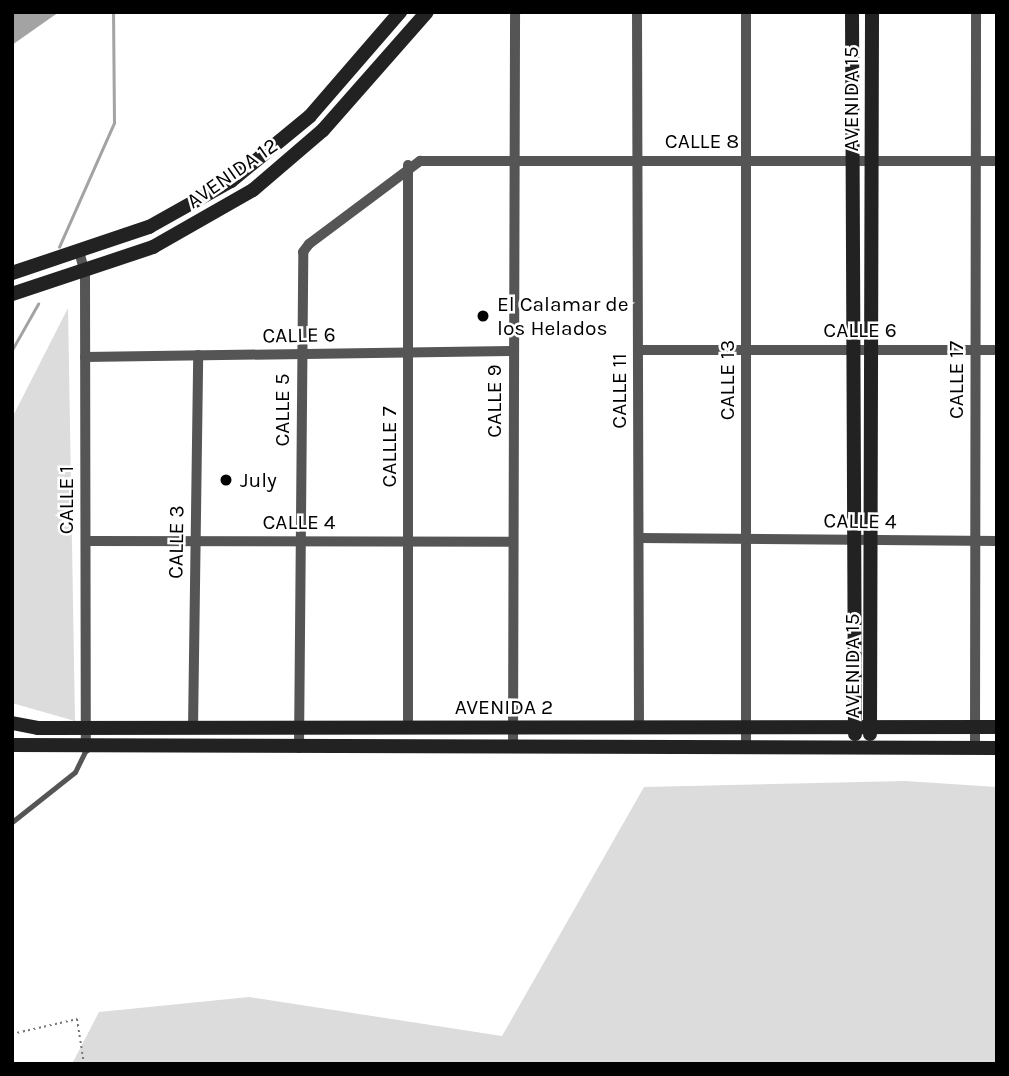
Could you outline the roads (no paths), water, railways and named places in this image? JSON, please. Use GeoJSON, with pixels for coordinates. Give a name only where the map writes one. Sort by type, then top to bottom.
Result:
{"type":"FeatureCollection","features":[{"type":"Feature","properties":{"kind":"main road","name":"AVENIDA 12"},"geometry":{"type":"LineString","coordinates":[[12,273],[149,227],[231,181],[310,116],[400,12]]}},
{"type":"Feature","properties":{"kind":"main road","name":"AVENIDA 12"},"geometry":{"type":"LineString","coordinates":[[12,294],[153,247],[263,183],[323,130],[427,12]]}},
{"type":"Feature","properties":{"kind":"main road","name":"AVENIDA 15"},"geometry":{"type":"LineString","coordinates":[[852,12],[852,728],[863,748]]}},
{"type":"Feature","properties":{"kind":"main road","name":"AVENIDA 15"},"geometry":{"type":"LineString","coordinates":[[863,748],[873,728],[872,12]]}},
{"type":"Feature","properties":{"kind":"main road","name":"AVENIDA 2"},"geometry":{"type":"LineString","coordinates":[[12,723],[86,728],[193,729],[997,727]]}},
{"type":"Feature","properties":{"kind":"main road","name":"AVENIDA 2"},"geometry":{"type":"LineString","coordinates":[[12,745],[86,749],[997,748]]}},
{"type":"Feature","properties":{"kind":"street","name":"CALLE 9"},"geometry":{"type":"LineString","coordinates":[[513,748],[514,12]]}},
{"type":"Feature","properties":{"kind":"street","name":"CALLE 11"},"geometry":{"type":"LineString","coordinates":[[638,12],[639,727]]}},
{"type":"Feature","properties":{"kind":"street","name":"CALLE 13"},"geometry":{"type":"LineString","coordinates":[[746,12],[746,747]]}},
{"type":"Feature","properties":{"kind":"street","name":"CALLE 17"},"geometry":{"type":"LineString","coordinates":[[975,748],[976,12]]}},
{"type":"Feature","properties":{"kind":"street","name":"CALLE 8"},"geometry":{"type":"LineString","coordinates":[[408,165],[514,160],[997,161]]}},
{"type":"Feature","properties":{"kind":"street","name":"CALLLE 7"},"geometry":{"type":"LineString","coordinates":[[408,165],[408,729]]}},
{"type":"Feature","properties":{"kind":"street","name":"CALLE 5"},"geometry":{"type":"LineString","coordinates":[[299,748],[303,252],[408,165]]}},
{"type":"Feature","properties":{"kind":"street","name":"CALLE 1"},"geometry":{"type":"LineString","coordinates":[[79,251],[84,270],[86,749]]}},
{"type":"Feature","properties":{"kind":"street","name":"CALLE 6"},"geometry":{"type":"LineString","coordinates":[[638,350],[997,350]]}},
{"type":"Feature","properties":{"kind":"street","name":"CALLE 6"},"geometry":{"type":"LineString","coordinates":[[85,357],[514,351]]}},
{"type":"Feature","properties":{"kind":"street","name":"CALLE 3"},"geometry":{"type":"LineString","coordinates":[[193,729],[198,355]]}},
{"type":"Feature","properties":{"kind":"street","name":"CALLE 4"},"geometry":{"type":"LineString","coordinates":[[639,538],[997,541]]}},
{"type":"Feature","properties":{"kind":"street","name":"CALLE 4"},"geometry":{"type":"LineString","coordinates":[[86,541],[513,542]]}},
{"type":"Feature","properties":{"kind":"lane"},"geometry":{"type":"LineString","coordinates":[[12,822],[75,772],[86,749]]}},
{"type":"Feature","properties":{"kind":"waterway"},"geometry":{"type":"LineString","coordinates":[[59,247],[114,123],[113,12]]}},
{"type":"Feature","properties":{"kind":"waterway"},"geometry":{"type":"LineString","coordinates":[[12,350],[38,304]]}},
{"type":"Feature","properties":{"kind":"place","name":"El Calamar de los Helados"},"geometry":{"type":"Point","coordinates":[483,316]}},
{"type":"Feature","properties":{"kind":"place","name":"July"},"geometry":{"type":"Point","coordinates":[226,480]}}]}
